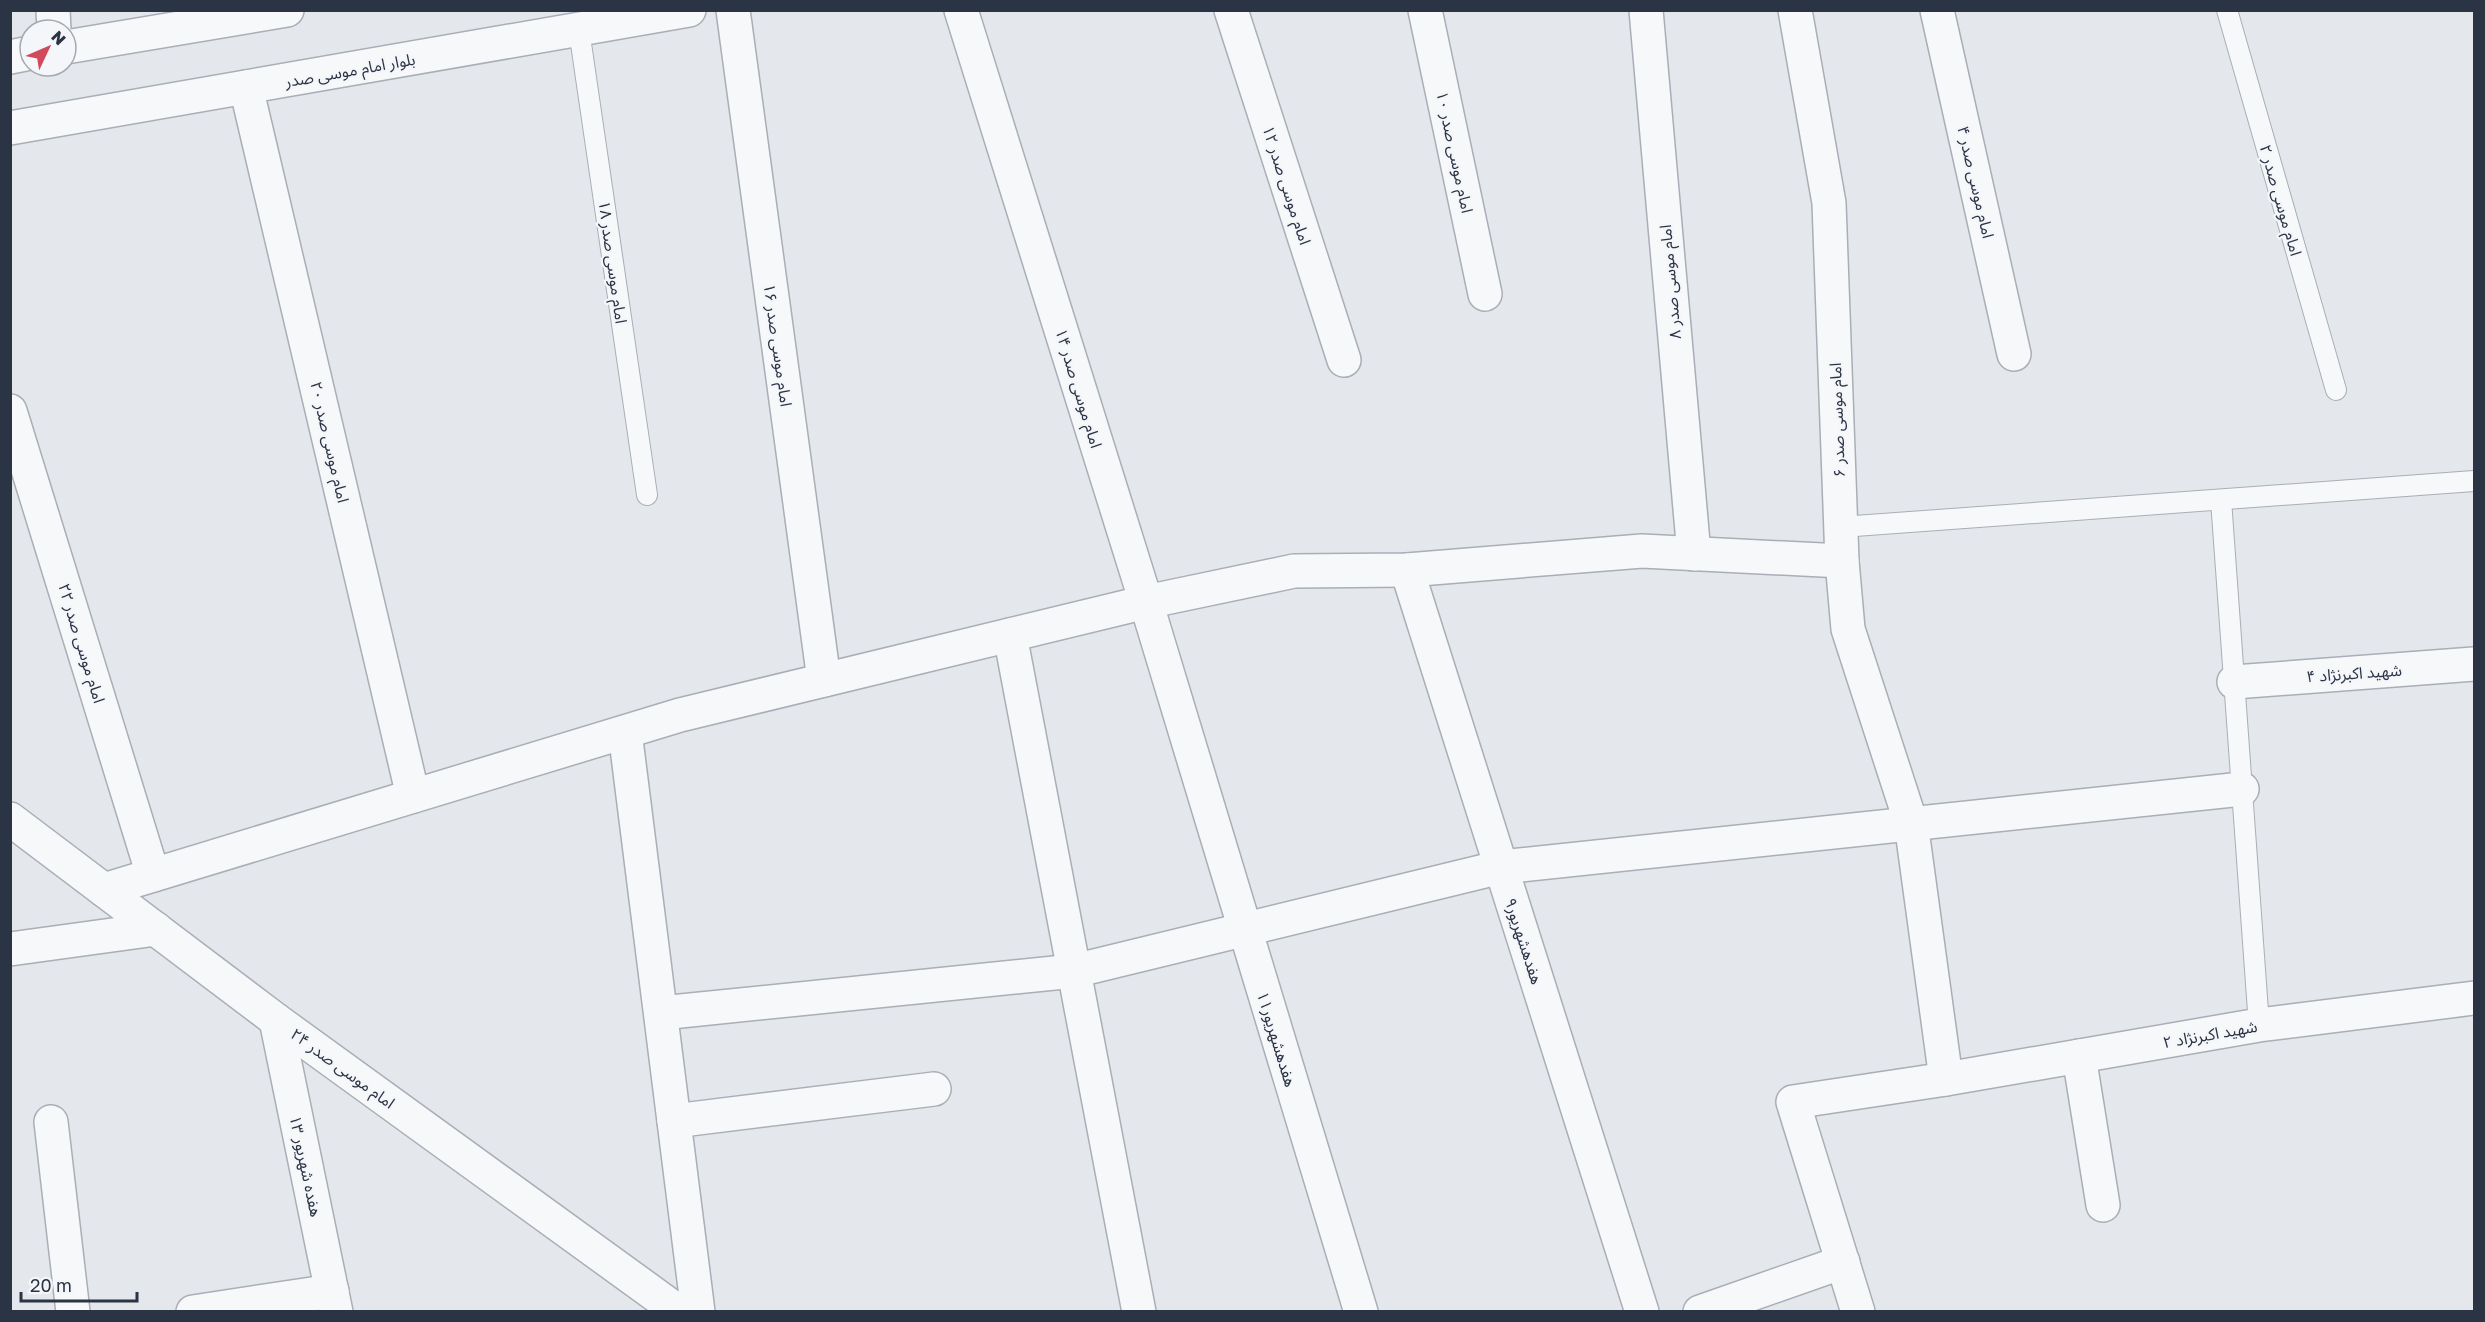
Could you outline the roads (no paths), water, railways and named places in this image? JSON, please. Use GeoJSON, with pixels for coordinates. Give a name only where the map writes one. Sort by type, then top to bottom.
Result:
{"type":"FeatureCollection","features":[{"type":"Feature","properties":{"kind":"street"},"geometry":{"type":"LineString","coordinates":[[78,45],[287,10]]}},
{"type":"Feature","properties":{"kind":"street","name":"بلوار امام موسی صدر"},"geometry":{"type":"LineString","coordinates":[[10,128],[689,10]]}},
{"type":"Feature","properties":{"kind":"street","name":"امام موسی صدر ۱۶"},"geometry":{"type":"LineString","coordinates":[[733,10],[824,680]]}},
{"type":"Feature","properties":{"kind":"street","name":"امام موسی صدر ۱۴"},"geometry":{"type":"LineString","coordinates":[[961,10],[1195,766]]}},
{"type":"Feature","properties":{"kind":"street","name":"امام موسی صدر ۱۲"},"geometry":{"type":"LineString","coordinates":[[1231,10],[1344,360]]}},
{"type":"Feature","properties":{"kind":"street","name":"امام موسی صدر ۱۰"},"geometry":{"type":"LineString","coordinates":[[1425,10],[1485,294]]}},
{"type":"Feature","properties":{"kind":"street","name":"امام موسی صدر ۸"},"geometry":{"type":"LineString","coordinates":[[1646,10],[1694,554]]}},
{"type":"Feature","properties":{"kind":"street","name":"امام موسی صدر ۶"},"geometry":{"type":"LineString","coordinates":[[1795,10],[1829,203],[1842,561],[1848,628],[1911,823],[1946,1080]]}},
{"type":"Feature","properties":{"kind":"street","name":"امام موسی صدر ۴"},"geometry":{"type":"LineString","coordinates":[[1937,10],[2014,354]]}},
{"type":"Feature","properties":{"kind":"street","name":"امام موسی صدر ۲۰"},"geometry":{"type":"LineString","coordinates":[[246,87],[413,796]]}},
{"type":"Feature","properties":{"kind":"street","name":"امام موسی صدر ۲۲"},"geometry":{"type":"LineString","coordinates":[[10,411],[153,875]]}},
{"type":"Feature","properties":{"kind":"street"},"geometry":{"type":"LineString","coordinates":[[104,890],[680,715],[1146,602],[1294,571],[1407,570],[1642,551],[1842,561]]}},
{"type":"Feature","properties":{"kind":"street","name":"هفدهشهریور۹"},"geometry":{"type":"LineString","coordinates":[[1407,570],[1642,1311]]}},
{"type":"Feature","properties":{"kind":"street"},"geometry":{"type":"LineString","coordinates":[[1010,635],[1139,1311]]}},
{"type":"Feature","properties":{"kind":"street","name":"شهید اکبرنژاد ۴"},"geometry":{"type":"LineString","coordinates":[[2234,682],[2475,664]]}},
{"type":"Feature","properties":{"kind":"street"},"geometry":{"type":"LineString","coordinates":[[625,732],[698,1311]]}},
{"type":"Feature","properties":{"kind":"street","name":"هفدهشهریور۱۱"},"geometry":{"type":"LineString","coordinates":[[1195,766],[1361,1311]]}},
{"type":"Feature","properties":{"kind":"street"},"geometry":{"type":"LineString","coordinates":[[661,1013],[1074,970],[1501,867],[2242,789]]}},
{"type":"Feature","properties":{"kind":"street","name":"امام موسی صدر ۲۴"},"geometry":{"type":"LineString","coordinates":[[10,819],[276,1020],[679,1311]]}},
{"type":"Feature","properties":{"kind":"street"},"geometry":{"type":"LineString","coordinates":[[10,949],[156,929]]}},
{"type":"Feature","properties":{"kind":"street","name":"شهید اکبرنژاد ۲"},"geometry":{"type":"LineString","coordinates":[[1843,1262],[1793,1102],[1946,1080],[2259,1025],[2475,998]]}},
{"type":"Feature","properties":{"kind":"street","name":"هفده شهریور ۱۳"},"geometry":{"type":"LineString","coordinates":[[276,1020],[334,1301]]}},
{"type":"Feature","properties":{"kind":"street"},"geometry":{"type":"LineString","coordinates":[[2079,1056],[2103,1205]]}},
{"type":"Feature","properties":{"kind":"street"},"geometry":{"type":"LineString","coordinates":[[674,1120],[934,1089]]}},
{"type":"Feature","properties":{"kind":"street"},"geometry":{"type":"LineString","coordinates":[[51,1122],[73,1311]]}},
{"type":"Feature","properties":{"kind":"street"},"geometry":{"type":"LineString","coordinates":[[1700,1311],[1843,1262],[1858,1311]]}},
{"type":"Feature","properties":{"kind":"street"},"geometry":{"type":"LineString","coordinates":[[193,1311],[334,1301]]}},
{"type":"Feature","properties":{"kind":"lane","name":"امام موسی صدر ۲"},"geometry":{"type":"LineString","coordinates":[[2227,10],[2336,390]]}},
{"type":"Feature","properties":{"kind":"lane","name":"امام موسی صدر ۱۸"},"geometry":{"type":"LineString","coordinates":[[579,30],[647,495]]}},
{"type":"Feature","properties":{"kind":"lane"},"geometry":{"type":"LineString","coordinates":[[1841,527],[2475,481]]}},
{"type":"Feature","properties":{"kind":"lane"},"geometry":{"type":"LineString","coordinates":[[2221,500],[2259,1025]]}}]}
